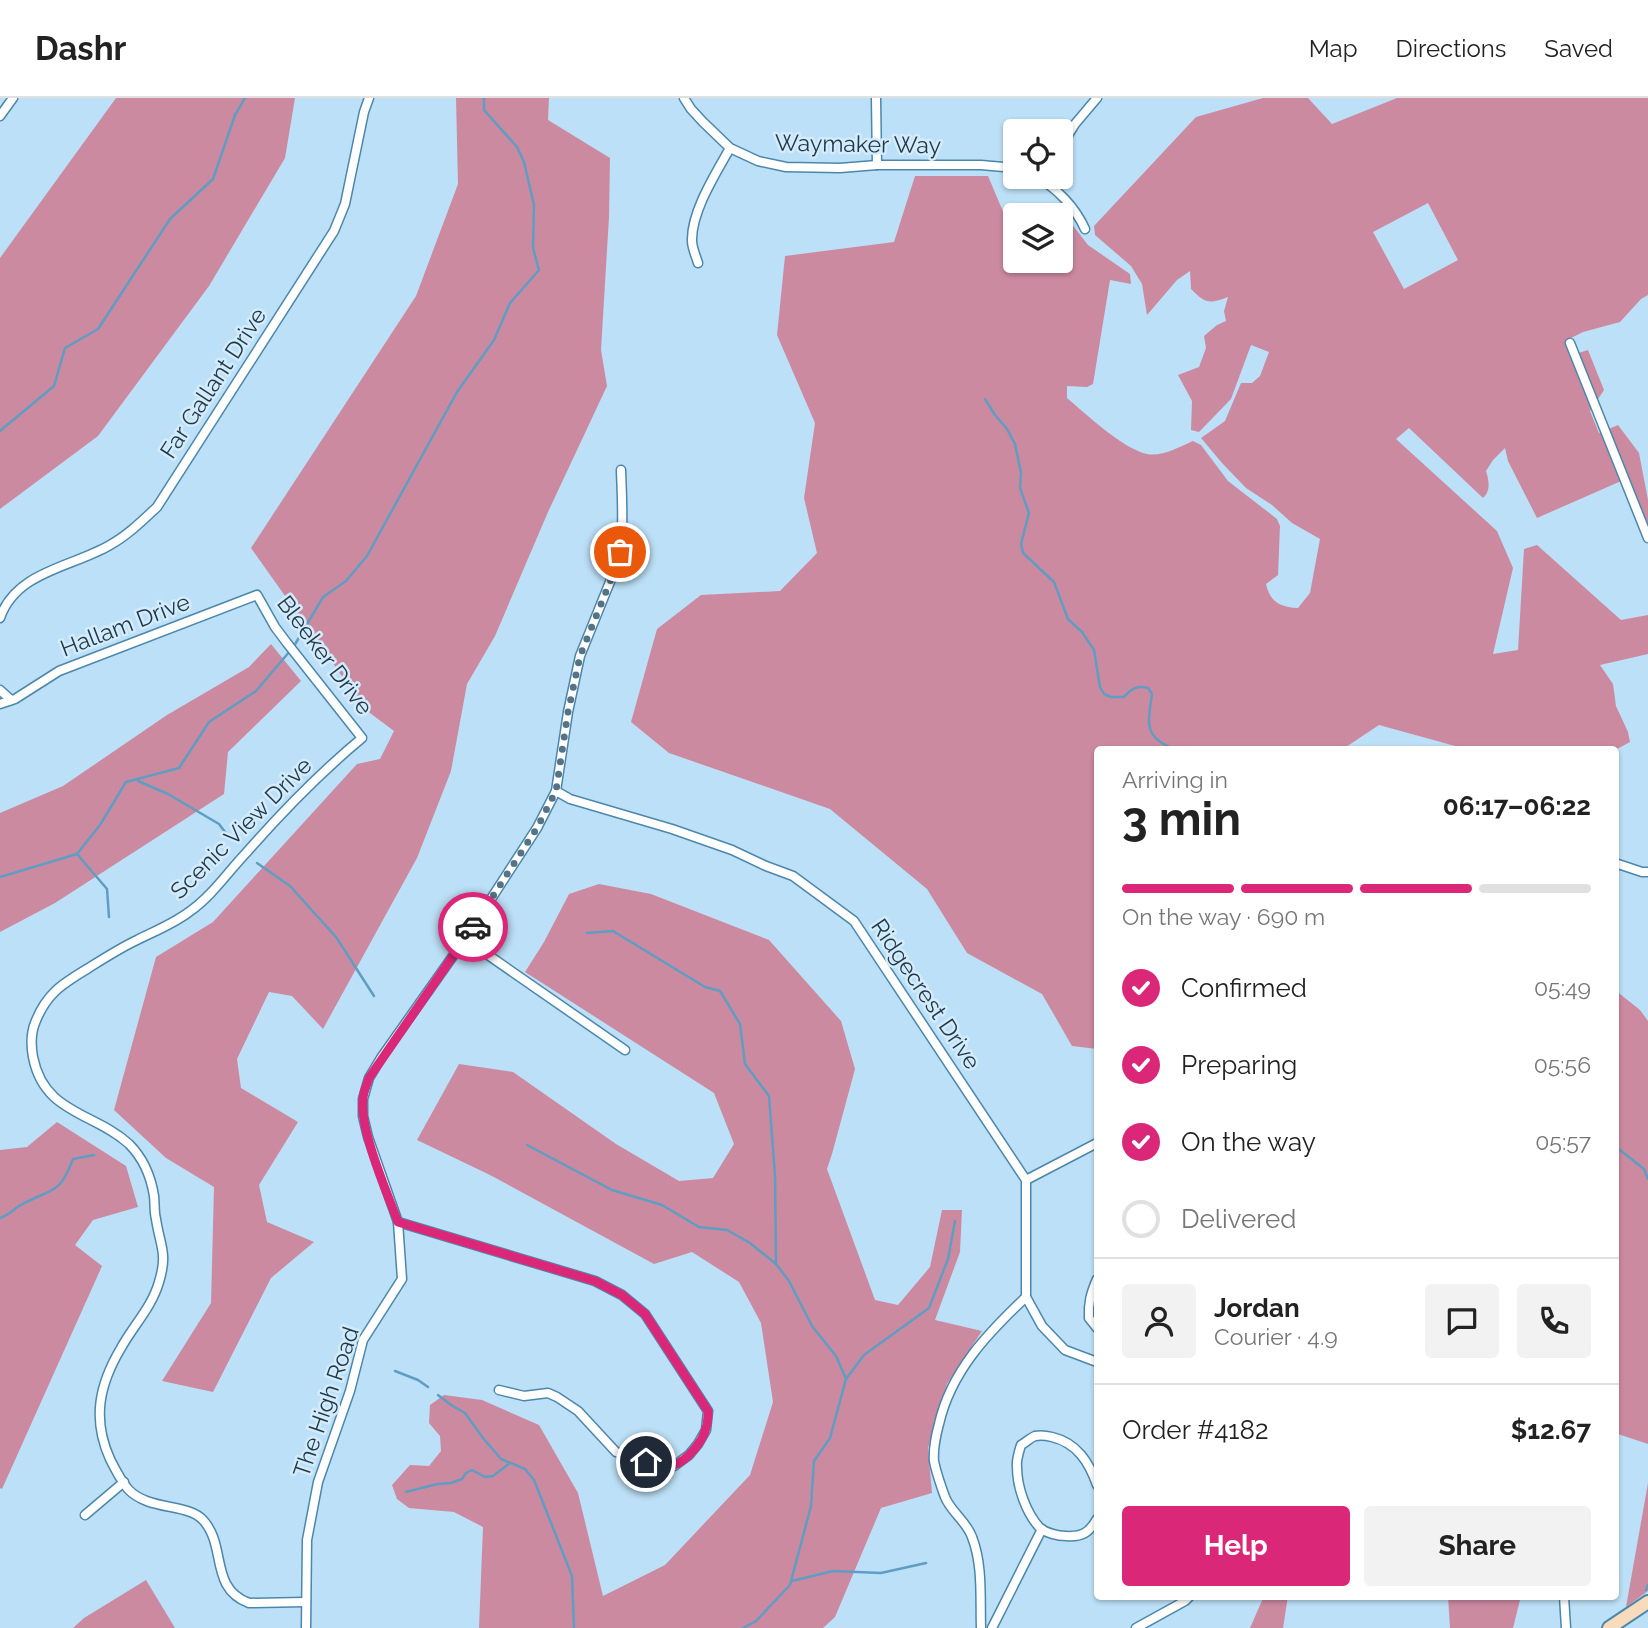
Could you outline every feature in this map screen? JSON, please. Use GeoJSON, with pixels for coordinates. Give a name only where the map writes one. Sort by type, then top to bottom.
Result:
{"type":"FeatureCollection","features":[{"type":"Feature","properties":{"kind":"street"},"geometry":{"type":"LineString","coordinates":[[0,116],[13,98]]}},
{"type":"Feature","properties":{"kind":"street","name":"Far Gallant Drive"},"geometry":{"type":"LineString","coordinates":[[0,618],[13,594],[25,584],[44,573],[109,546],[157,507],[334,231],[345,204],[369,98]]}},
{"type":"Feature","properties":{"kind":"street","name":"Waymaker Way"},"geometry":{"type":"LineString","coordinates":[[684,98],[691,109],[730,148],[758,161],[786,167],[981,164],[1003,167]]}},
{"type":"Feature","properties":{"kind":"street"},"geometry":{"type":"LineString","coordinates":[[876,98],[877,165]]}},
{"type":"Feature","properties":{"kind":"street"},"geometry":{"type":"LineString","coordinates":[[1073,127],[1097,98]]}},
{"type":"Feature","properties":{"kind":"street"},"geometry":{"type":"LineString","coordinates":[[698,263],[692,242],[695,220],[702,200],[730,148]]}},
{"type":"Feature","properties":{"kind":"street"},"geometry":{"type":"LineString","coordinates":[[1054,189],[1079,215],[1085,229]]}},
{"type":"Feature","properties":{"kind":"street"},"geometry":{"type":"LineString","coordinates":[[1570,343],[1648,538]]}},
{"type":"Feature","properties":{"kind":"street","name":"The High Road"},"geometry":{"type":"LineString","coordinates":[[306,1628],[307,1540],[313,1501],[350,1391],[363,1340],[402,1279],[398,1222],[368,1137],[363,1116],[363,1099],[369,1078],[381,1058],[466,939],[537,828],[556,791],[580,656],[620,552],[621,470]]}},
{"type":"Feature","properties":{"kind":"street","name":"Bleeker Drive"},"geometry":{"type":"LineString","coordinates":[[257,595],[287,643],[362,738]]}},
{"type":"Feature","properties":{"kind":"street","name":"Hallam Drive"},"geometry":{"type":"LineString","coordinates":[[0,704],[59,671],[257,595]]}},
{"type":"Feature","properties":{"kind":"street"},"geometry":{"type":"LineString","coordinates":[[0,690],[11,700]]}},
{"type":"Feature","properties":{"kind":"street","name":"Scenic View Drive"},"geometry":{"type":"LineString","coordinates":[[305,1602],[249,1603],[240,1600],[227,1586],[213,1537],[204,1520],[192,1513],[150,1503],[137,1496],[129,1490],[114,1466],[103,1441],[99,1406],[110,1370],[151,1301],[162,1272],[163,1249],[152,1185],[132,1146],[56,1100],[41,1081],[34,1065],[32,1051],[34,1026],[44,1004],[56,989],[201,903],[298,798],[362,738]]}},
{"type":"Feature","properties":{"kind":"street","name":"Ridgecrest Drive"},"geometry":{"type":"LineString","coordinates":[[556,791],[570,799],[732,850],[793,876],[854,921],[1026,1180]]}},
{"type":"Feature","properties":{"kind":"street"},"geometry":{"type":"LineString","coordinates":[[1619,864],[1648,872]]}},
{"type":"Feature","properties":{"kind":"street"},"geometry":{"type":"LineString","coordinates":[[466,939],[625,1050]]}},
{"type":"Feature","properties":{"kind":"street"},"geometry":{"type":"LineString","coordinates":[[1094,1145],[1026,1180],[1026,1297],[1042,1326],[1065,1350],[1094,1361]]}},
{"type":"Feature","properties":{"kind":"street"},"geometry":{"type":"LineString","coordinates":[[398,1222],[595,1281],[622,1295],[645,1314],[708,1411],[706,1430],[689,1455],[674,1466],[660,1465],[616,1452],[578,1412],[557,1397],[548,1393],[524,1396],[499,1390]]}},
{"type":"Feature","properties":{"kind":"street"},"geometry":{"type":"LineString","coordinates":[[1094,1285],[1090,1294],[1088,1318],[1094,1325]]}},
{"type":"Feature","properties":{"kind":"street"},"geometry":{"type":"LineString","coordinates":[[981,1628],[979,1564],[972,1535],[946,1500],[934,1461],[935,1439],[942,1410],[956,1378],[988,1334],[1026,1297]]}},
{"type":"Feature","properties":{"kind":"street"},"geometry":{"type":"LineString","coordinates":[[1094,1476],[1081,1454],[1066,1441],[1049,1436],[1036,1436],[1021,1445],[1016,1464],[1019,1488],[1029,1511],[1042,1530],[1059,1536],[1077,1537],[1088,1531],[1094,1523]]}},
{"type":"Feature","properties":{"kind":"street"},"geometry":{"type":"LineString","coordinates":[[85,1515],[124,1482]]}},
{"type":"Feature","properties":{"kind":"street"},"geometry":{"type":"LineString","coordinates":[[994,1624],[1042,1530]]}},
{"type":"Feature","properties":{"kind":"street"},"geometry":{"type":"LineString","coordinates":[[1136,1628],[1186,1600]]}},
{"type":"Feature","properties":{"kind":"street"},"geometry":{"type":"LineString","coordinates":[[1564,1600],[1566,1628]]}},
{"type":"Feature","properties":{"kind":"street"},"geometry":{"type":"LineString","coordinates":[[1609,1628],[1648,1602]]}},
{"type":"Feature","properties":{"kind":"shaded area"},"geometry":{"type":"Polygon","coordinates":[[[116,98],[295,98],[285,158],[209,286],[98,436],[0,509],[0,258],[116,98]]]}},
{"type":"Feature","properties":{"kind":"shaded area"},"geometry":{"type":"Polygon","coordinates":[[[456,98],[549,98],[548,120],[610,158],[601,350],[607,386],[548,512],[495,636],[467,684],[451,771],[417,858],[323,1029],[292,996],[269,992],[237,1059],[241,1088],[298,1122],[259,1185],[267,1222],[314,1242],[271,1278],[213,1392],[162,1381],[211,1303],[214,1187],[166,1158],[114,1110],[156,957],[213,922],[357,764],[380,759],[394,731],[366,710],[251,548],[416,296],[458,184],[456,98]]]}},
{"type":"Feature","properties":{"kind":"shaded area"},"geometry":{"type":"Polygon","coordinates":[[[1263,98],[1308,98],[1332,124],[1397,98],[1648,98],[1648,295],[1620,322],[1583,332],[1567,340],[1569,356],[1588,350],[1604,390],[1590,411],[1599,433],[1618,425],[1639,453],[1648,500],[1648,524],[1628,478],[1537,518],[1508,461],[1505,448],[1486,471],[1488,489],[1483,498],[1409,428],[1396,439],[1497,531],[1513,568],[1493,654],[1518,650],[1524,549],[1537,545],[1621,620],[1648,615],[1648,654],[1600,665],[1613,684],[1616,706],[1630,742],[1619,748],[1455,746],[1379,725],[1348,746],[1094,746],[1094,1049],[1072,1046],[1042,994],[967,953],[927,889],[830,809],[669,753],[631,722],[657,629],[701,595],[780,591],[817,553],[804,498],[815,423],[777,335],[785,256],[894,242],[915,176],[988,176],[1003,212],[1003,273],[1073,273],[1073,226],[1088,245],[1130,274],[1131,284],[1110,280],[1093,384],[1087,387],[1067,386],[1067,398],[1105,430],[1137,451],[1158,454],[1193,441],[1201,445],[1228,481],[1277,519],[1280,526],[1278,575],[1266,584],[1270,595],[1277,602],[1298,608],[1310,593],[1320,539],[1292,523],[1272,505],[1246,488],[1201,438],[1225,421],[1241,383],[1252,383],[1260,376],[1269,352],[1251,345],[1231,399],[1199,432],[1191,430],[1192,401],[1178,375],[1199,367],[1206,348],[1204,336],[1226,321],[1224,311],[1228,297],[1212,302],[1200,298],[1191,289],[1190,271],[1177,280],[1147,315],[1142,284],[1131,266],[1095,235],[1094,226],[1196,117],[1263,98]],[[1428,203],[1373,232],[1404,289],[1458,260],[1428,203]]]}},
{"type":"Feature","properties":{"kind":"shaded area"},"geometry":{"type":"Polygon","coordinates":[[[271,644],[301,681],[228,752],[224,794],[55,903],[0,932],[0,813],[63,786],[167,715],[249,667],[271,644]]]}},
{"type":"Feature","properties":{"kind":"shaded area"},"geometry":{"type":"Polygon","coordinates":[[[599,884],[651,894],[769,940],[841,1021],[855,1069],[827,1169],[875,1300],[898,1305],[930,1267],[942,1210],[962,1210],[960,1252],[935,1320],[982,1331],[947,1384],[928,1448],[932,1493],[881,1508],[835,1617],[823,1628],[479,1628],[483,1527],[454,1512],[409,1508],[397,1499],[392,1485],[410,1465],[429,1466],[441,1451],[440,1436],[429,1423],[430,1405],[444,1395],[482,1400],[539,1425],[578,1493],[603,1596],[665,1565],[750,1475],[773,1402],[761,1323],[739,1282],[692,1252],[654,1264],[490,1175],[417,1140],[459,1064],[513,1072],[616,1144],[679,1181],[713,1178],[734,1144],[714,1093],[525,972],[569,894],[599,884]]]}},
{"type":"Feature","properties":{"kind":"shaded area"},"geometry":{"type":"Polygon","coordinates":[[[1619,993],[1640,1010],[1648,1021],[1648,1444],[1619,1434],[1619,993]]]}},
{"type":"Feature","properties":{"kind":"shaded area"},"geometry":{"type":"Polygon","coordinates":[[[57,1122],[126,1166],[138,1207],[93,1220],[75,1245],[102,1266],[2,1489],[0,1150],[27,1147],[57,1122]]]}},
{"type":"Feature","properties":{"kind":"shaded area"},"geometry":{"type":"Polygon","coordinates":[[[1648,1483],[1648,1591],[1626,1607],[1648,1483]]]}},
{"type":"Feature","properties":{"kind":"shaded area"},"geometry":{"type":"Polygon","coordinates":[[[146,1580],[175,1628],[73,1628],[84,1618],[146,1580]]]}},
{"type":"Feature","properties":{"kind":"shaded area"},"geometry":{"type":"Polygon","coordinates":[[[1262,1600],[1287,1600],[1283,1628],[1250,1628],[1262,1600]]]}},
{"type":"Feature","properties":{"kind":"shaded area"},"geometry":{"type":"Polygon","coordinates":[[[1448,1600],[1520,1600],[1513,1628],[1450,1628],[1448,1600]]]}},
{"type":"Feature","properties":{"kind":"waterway"},"geometry":{"type":"LineString","coordinates":[[0,431],[54,386],[65,348],[98,329],[170,219],[213,179],[235,115],[245,98]]}},
{"type":"Feature","properties":{"kind":"waterway"},"geometry":{"type":"LineString","coordinates":[[294,646],[323,597],[346,581],[367,556],[457,392],[494,340],[510,303],[539,270],[533,248],[534,205],[524,162],[517,147],[484,110],[484,98]]}},
{"type":"Feature","properties":{"kind":"waterway"},"geometry":{"type":"LineString","coordinates":[[985,399],[1015,444],[1021,473],[1020,488],[1029,513],[1021,544],[1023,553],[1054,582],[1068,619],[1082,632],[1094,650],[1100,687],[1104,694],[1124,697],[1134,688],[1148,688],[1152,694],[1149,721],[1152,734],[1168,746]]}},
{"type":"Feature","properties":{"kind":"waterway"},"geometry":{"type":"LineString","coordinates":[[0,877],[77,854],[100,825],[126,782],[179,768],[209,722],[256,691],[290,651]]}},
{"type":"Feature","properties":{"kind":"waterway"},"geometry":{"type":"LineString","coordinates":[[138,781],[168,794],[219,824],[235,841]]}},
{"type":"Feature","properties":{"kind":"waterway"},"geometry":{"type":"LineString","coordinates":[[77,854],[107,889],[109,917]]}},
{"type":"Feature","properties":{"kind":"waterway"},"geometry":{"type":"LineString","coordinates":[[257,863],[290,886],[336,937],[374,996]]}},
{"type":"Feature","properties":{"kind":"waterway"},"geometry":{"type":"LineString","coordinates":[[587,933],[613,931],[705,987],[720,991],[740,1024],[745,1064],[769,1096],[775,1176],[776,1264],[789,1281],[812,1326],[836,1356],[846,1379]]}},
{"type":"Feature","properties":{"kind":"waterway"},"geometry":{"type":"LineString","coordinates":[[527,1145],[612,1190],[662,1205],[699,1227],[727,1230],[750,1243],[776,1264]]}},
{"type":"Feature","properties":{"kind":"waterway"},"geometry":{"type":"LineString","coordinates":[[1619,1149],[1644,1169],[1648,1179]]}},
{"type":"Feature","properties":{"kind":"waterway"},"geometry":{"type":"LineString","coordinates":[[0,1218],[58,1186],[73,1159],[94,1155]]}},
{"type":"Feature","properties":{"kind":"waterway"},"geometry":{"type":"LineString","coordinates":[[743,1628],[756,1621],[790,1585],[811,1506],[814,1461],[830,1438],[846,1379],[864,1355],[929,1308],[948,1259],[955,1221]]}},
{"type":"Feature","properties":{"kind":"waterway"},"geometry":{"type":"LineString","coordinates":[[395,1371],[428,1387]]}},
{"type":"Feature","properties":{"kind":"waterway"},"geometry":{"type":"LineString","coordinates":[[438,1395],[465,1413],[501,1459],[525,1469],[534,1480],[572,1576],[574,1628]]}},
{"type":"Feature","properties":{"kind":"waterway"},"geometry":{"type":"LineString","coordinates":[[406,1492],[451,1483],[462,1479],[472,1470],[485,1477],[493,1476],[510,1463]]}},
{"type":"Feature","properties":{"kind":"waterway"},"geometry":{"type":"LineString","coordinates":[[792,1581],[833,1571],[881,1573],[926,1563]]}},
{"type":"Feature","properties":{"kind":"waterway"},"geometry":{"type":"LineString","coordinates":[[1646,1590],[1648,1585]]}},
{"type":"Feature","properties":{"kind":"way so far"},"geometry":{"type":"LineString","coordinates":[[473,927],[537,828],[556,791],[580,656],[620,552]]}},
{"type":"Feature","properties":{"kind":"route"},"geometry":{"type":"LineString","coordinates":[[473,927],[369,1078],[363,1099],[363,1116],[368,1137],[398,1222],[595,1281],[622,1295],[645,1314],[708,1411],[706,1430],[689,1455],[674,1466],[646,1462]]}}]}
